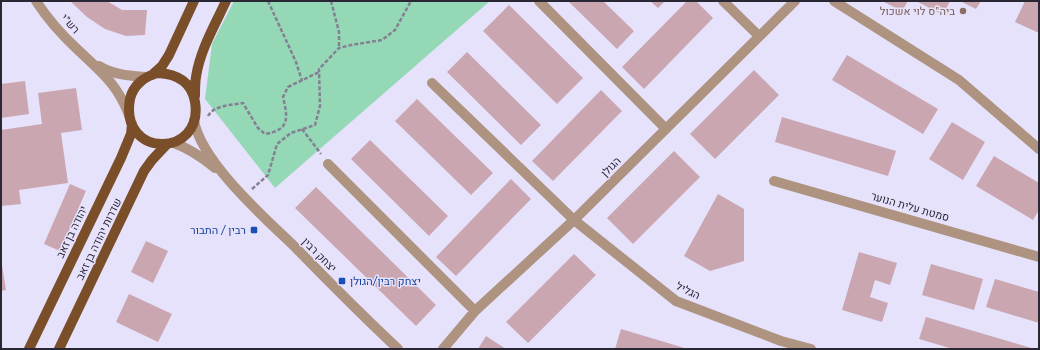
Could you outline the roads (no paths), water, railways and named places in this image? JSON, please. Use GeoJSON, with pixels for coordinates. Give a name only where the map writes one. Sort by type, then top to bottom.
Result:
{"type":"FeatureCollection","features":[{"type":"Feature","properties":{"kind":"main road"},"geometry":{"type":"LineString","coordinates":[[194,1],[169,55],[162,66],[150,76],[139,82],[131,96],[130,120],[135,131],[145,140],[171,143],[181,139],[187,134],[194,121],[196,108],[196,77],[200,60],[226,1]]}},
{"type":"Feature","properties":{"kind":"main road"},"geometry":{"type":"LineString","coordinates":[[150,76],[171,74],[178,77],[189,86],[195,100]]}},
{"type":"Feature","properties":{"kind":"main road","name":"יהודה בן זאב"},"geometry":{"type":"LineString","coordinates":[[29,349],[121,158],[131,134],[130,120]]}},
{"type":"Feature","properties":{"kind":"main road","name":"שדרות יהודה בן זאב"},"geometry":{"type":"LineString","coordinates":[[59,349],[144,171],[152,160],[171,143]]}},
{"type":"Feature","properties":{"kind":"street","name":"רש\"י"},"geometry":{"type":"LineString","coordinates":[[36,1],[56,28],[116,88],[124,101],[130,120]]}},
{"type":"Feature","properties":{"kind":"street"},"geometry":{"type":"LineString","coordinates":[[539,1],[666,130]]}},
{"type":"Feature","properties":{"kind":"street"},"geometry":{"type":"LineString","coordinates":[[723,1],[759,36]]}},
{"type":"Feature","properties":{"kind":"street","name":"הגולן"},"geometry":{"type":"LineString","coordinates":[[442,349],[475,311],[574,220],[795,1]]}},
{"type":"Feature","properties":{"kind":"street"},"geometry":{"type":"LineString","coordinates":[[834,1],[959,80],[1039,149]]}},
{"type":"Feature","properties":{"kind":"street","name":"רש\"י"},"geometry":{"type":"LineString","coordinates":[[90,61],[105,70],[133,76],[150,76]]}},
{"type":"Feature","properties":{"kind":"street","name":"הגליל"},"geometry":{"type":"LineString","coordinates":[[432,83],[574,220],[676,301],[781,341],[811,349]]}},
{"type":"Feature","properties":{"kind":"street","name":"יצחק רבין"},"geometry":{"type":"LineString","coordinates":[[194,121],[199,138],[226,176],[372,325],[398,349]]}},
{"type":"Feature","properties":{"kind":"street","name":"יצחק רבין"},"geometry":{"type":"LineString","coordinates":[[171,143],[186,148],[200,156],[226,176]]}},
{"type":"Feature","properties":{"kind":"street"},"geometry":{"type":"LineString","coordinates":[[328,164],[475,311]]}},
{"type":"Feature","properties":{"kind":"street","name":"סמטת עלית הנוער"},"geometry":{"type":"LineString","coordinates":[[774,181],[1039,257]]}},
{"type":"Feature","properties":{"kind":"place","name":"ביה\"ס לוי אשכול"},"geometry":{"type":"Point","coordinates":[963,11]}},
{"type":"Feature","properties":{"kind":"place","name":"רבין / התבור"},"geometry":{"type":"Point","coordinates":[254,230]}},
{"type":"Feature","properties":{"kind":"place","name":"יצחק רבין/הגולן"},"geometry":{"type":"Point","coordinates":[342,281]}}]}
